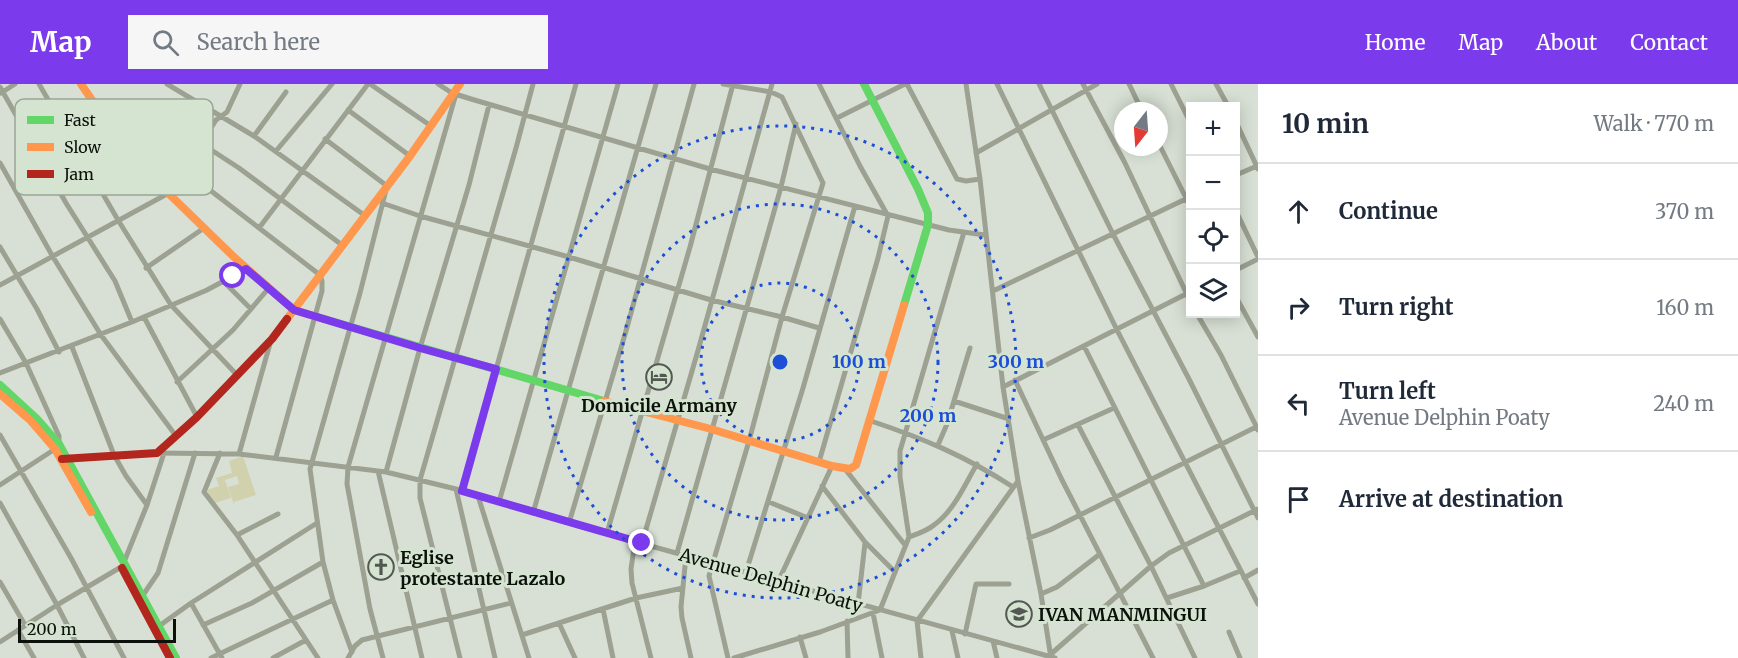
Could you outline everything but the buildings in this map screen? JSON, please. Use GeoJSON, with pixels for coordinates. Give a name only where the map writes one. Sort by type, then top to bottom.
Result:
{"type":"FeatureCollection","features":[{"type":"Feature","properties":{"kind":"street"},"geometry":{"type":"LineString","coordinates":[[15,84],[1,91],[15,115]]}},
{"type":"Feature","properties":{"kind":"street"},"geometry":{"type":"LineString","coordinates":[[39,84],[48,99]]}},
{"type":"Feature","properties":{"kind":"street"},"geometry":{"type":"LineString","coordinates":[[81,84],[91,99]]}},
{"type":"Feature","properties":{"kind":"street"},"geometry":{"type":"LineString","coordinates":[[167,84],[192,99]]}},
{"type":"Feature","properties":{"kind":"street"},"geometry":{"type":"LineString","coordinates":[[213,126],[220,116],[227,112],[240,84]]}},
{"type":"Feature","properties":{"kind":"street"},"geometry":{"type":"LineString","coordinates":[[276,151],[332,84]]}},
{"type":"Feature","properties":{"kind":"street"},"geometry":{"type":"LineString","coordinates":[[260,228],[325,139],[371,84],[430,126]]}},
{"type":"Feature","properties":{"kind":"street"},"geometry":{"type":"LineString","coordinates":[[438,84],[454,94],[489,105],[710,169],[888,216],[986,235]]}},
{"type":"Feature","properties":{"kind":"street"},"geometry":{"type":"LineString","coordinates":[[0,642],[25,624],[123,565],[147,505],[160,453],[272,339],[364,214],[410,156],[460,84]]}},
{"type":"Feature","properties":{"kind":"street"},"geometry":{"type":"LineString","coordinates":[[460,658],[420,498],[420,480],[533,84]]}},
{"type":"Feature","properties":{"kind":"street"},"geometry":{"type":"LineString","coordinates":[[495,658],[459,490],[496,369],[576,84]]}},
{"type":"Feature","properties":{"kind":"street"},"geometry":{"type":"LineString","coordinates":[[499,502],[618,84]]}},
{"type":"Feature","properties":{"kind":"street"},"geometry":{"type":"LineString","coordinates":[[534,513],[656,84]]}},
{"type":"Feature","properties":{"kind":"street"},"geometry":{"type":"LineString","coordinates":[[569,523],[694,84]]}},
{"type":"Feature","properties":{"kind":"street"},"geometry":{"type":"LineString","coordinates":[[723,84],[771,92],[782,98],[823,183],[782,316],[749,441],[709,576],[728,658]]}},
{"type":"Feature","properties":{"kind":"street"},"geometry":{"type":"LineString","coordinates":[[651,658],[631,569],[677,419],[772,84]]}},
{"type":"Feature","properties":{"kind":"street"},"geometry":{"type":"LineString","coordinates":[[819,84],[888,216],[819,462]]}},
{"type":"Feature","properties":{"kind":"street"},"geometry":{"type":"LineString","coordinates":[[168,195],[246,269],[294,310],[605,402],[677,419],[832,466],[850,469],[856,465],[871,421],[928,225],[928,213],[918,189],[864,84]]}},
{"type":"Feature","properties":{"kind":"street"},"geometry":{"type":"LineString","coordinates":[[837,118],[906,84],[957,179],[966,181],[980,179]]}},
{"type":"Feature","properties":{"kind":"street"},"geometry":{"type":"LineString","coordinates":[[966,84],[980,179],[1003,387],[1018,481],[1052,657]]}},
{"type":"Feature","properties":{"kind":"street"},"geometry":{"type":"LineString","coordinates":[[997,84],[1118,330],[1258,604]]}},
{"type":"Feature","properties":{"kind":"street"},"geometry":{"type":"LineString","coordinates":[[1039,84],[1220,445],[1256,510],[1258,518]]}},
{"type":"Feature","properties":{"kind":"street"},"geometry":{"type":"LineString","coordinates":[[1083,84],[1186,287]]}},
{"type":"Feature","properties":{"kind":"street"},"geometry":{"type":"LineString","coordinates":[[976,153],[1097,84]]}},
{"type":"Feature","properties":{"kind":"street"},"geometry":{"type":"LineString","coordinates":[[1129,84],[1138,102]]}},
{"type":"Feature","properties":{"kind":"street"},"geometry":{"type":"LineString","coordinates":[[1171,84],[1186,112]]}},
{"type":"Feature","properties":{"kind":"street"},"geometry":{"type":"LineString","coordinates":[[1216,84],[1226,102]]}},
{"type":"Feature","properties":{"kind":"street"},"geometry":{"type":"LineString","coordinates":[[606,533],[733,85]]}},
{"type":"Feature","properties":{"kind":"street"},"geometry":{"type":"LineString","coordinates":[[254,136],[286,92]]}},
{"type":"Feature","properties":{"kind":"street"},"geometry":{"type":"LineString","coordinates":[[382,658],[347,484],[348,466],[454,94]]}},
{"type":"Feature","properties":{"kind":"street"},"geometry":{"type":"LineString","coordinates":[[386,472],[489,105]]}},
{"type":"Feature","properties":{"kind":"street"},"geometry":{"type":"LineString","coordinates":[[348,110],[410,156]]}},
{"type":"Feature","properties":{"kind":"street"},"geometry":{"type":"LineString","coordinates":[[213,112],[254,136],[364,214]]}},
{"type":"Feature","properties":{"kind":"street"},"geometry":{"type":"LineString","coordinates":[[676,553],[781,187],[796,123]]}},
{"type":"Feature","properties":{"kind":"street"},"geometry":{"type":"LineString","coordinates":[[1240,131],[1257,167],[1240,173]]}},
{"type":"Feature","properties":{"kind":"street"},"geometry":{"type":"LineString","coordinates":[[325,139],[387,186]]}},
{"type":"Feature","properties":{"kind":"street"},"geometry":{"type":"LineString","coordinates":[[213,150],[342,244]]}},
{"type":"Feature","properties":{"kind":"street"},"geometry":{"type":"LineString","coordinates":[[1166,156],[1186,193]]}},
{"type":"Feature","properties":{"kind":"street"},"geometry":{"type":"LineString","coordinates":[[0,163],[15,190]]}},
{"type":"Feature","properties":{"kind":"street"},"geometry":{"type":"LineString","coordinates":[[352,652],[333,600],[323,562],[310,469],[384,204],[387,186]]}},
{"type":"Feature","properties":{"kind":"street"},"geometry":{"type":"LineString","coordinates":[[213,192],[320,275],[322,286],[315,316],[276,457]]}},
{"type":"Feature","properties":{"kind":"street"},"geometry":{"type":"LineString","coordinates":[[18,195],[101,335],[176,436]]}},
{"type":"Feature","properties":{"kind":"street"},"geometry":{"type":"LineString","coordinates":[[62,195],[115,281],[132,322]]}},
{"type":"Feature","properties":{"kind":"street"},"geometry":{"type":"LineString","coordinates":[[103,195],[146,268],[171,305],[237,375]]}},
{"type":"Feature","properties":{"kind":"street"},"geometry":{"type":"LineString","coordinates":[[0,285],[165,195]]}},
{"type":"Feature","properties":{"kind":"street"},"geometry":{"type":"LineString","coordinates":[[993,291],[1186,199]]}},
{"type":"Feature","properties":{"kind":"street"},"geometry":{"type":"LineString","coordinates":[[374,201],[677,288],[711,300],[782,316],[819,328]]}},
{"type":"Feature","properties":{"kind":"street"},"geometry":{"type":"LineString","coordinates":[[747,573],[855,206]]}},
{"type":"Feature","properties":{"kind":"street"},"geometry":{"type":"LineString","coordinates":[[1240,220],[1258,258],[1240,268]]}},
{"type":"Feature","properties":{"kind":"street"},"geometry":{"type":"LineString","coordinates":[[146,268],[204,228]]}},
{"type":"Feature","properties":{"kind":"street"},"geometry":{"type":"LineString","coordinates":[[734,658],[880,610],[909,537],[900,477],[900,451],[964,232]]}},
{"type":"Feature","properties":{"kind":"street"},"geometry":{"type":"LineString","coordinates":[[0,247],[37,309],[59,352]]}},
{"type":"Feature","properties":{"kind":"street"},"geometry":{"type":"LineString","coordinates":[[0,373],[72,347],[144,317],[246,269]]}},
{"type":"Feature","properties":{"kind":"street"},"geometry":{"type":"LineString","coordinates":[[223,281],[251,309]]}},
{"type":"Feature","properties":{"kind":"street"},"geometry":{"type":"LineString","coordinates":[[177,382],[214,350],[268,289]]}},
{"type":"Feature","properties":{"kind":"street"},"geometry":{"type":"LineString","coordinates":[[1003,387],[1186,294]]}},
{"type":"Feature","properties":{"kind":"street"},"geometry":{"type":"LineString","coordinates":[[1240,304],[1258,337]]}},
{"type":"Feature","properties":{"kind":"street"},"geometry":{"type":"LineString","coordinates":[[144,317],[197,417]]}},
{"type":"Feature","properties":{"kind":"street"},"geometry":{"type":"LineString","coordinates":[[1029,538],[1258,428],[1199,318]]}},
{"type":"Feature","properties":{"kind":"street"},"geometry":{"type":"LineString","coordinates":[[0,319],[26,363],[59,434],[57,446],[0,485]]}},
{"type":"Feature","properties":{"kind":"street"},"geometry":{"type":"LineString","coordinates":[[239,454],[272,339]]}},
{"type":"Feature","properties":{"kind":"street"},"geometry":{"type":"LineString","coordinates":[[1084,346],[1204,586]]}},
{"type":"Feature","properties":{"kind":"street"},"geometry":{"type":"LineString","coordinates":[[72,347],[114,454],[126,476],[147,505]]}},
{"type":"Feature","properties":{"kind":"street"},"geometry":{"type":"LineString","coordinates":[[938,445],[970,348]]}},
{"type":"Feature","properties":{"kind":"street"},"geometry":{"type":"LineString","coordinates":[[1015,380],[1154,658]]}},
{"type":"Feature","properties":{"kind":"street"},"geometry":{"type":"LineString","coordinates":[[0,385],[33,415],[57,446],[123,565],[170,658]]}},
{"type":"Feature","properties":{"kind":"street"},"geometry":{"type":"LineString","coordinates":[[0,394],[57,446]]}},
{"type":"Feature","properties":{"kind":"street"},"geometry":{"type":"LineString","coordinates":[[954,401],[1008,418]]}},
{"type":"Feature","properties":{"kind":"street"},"geometry":{"type":"LineString","coordinates":[[1043,440],[1114,408]]}},
{"type":"Feature","properties":{"kind":"street"},"geometry":{"type":"LineString","coordinates":[[871,421],[938,445],[977,464],[1013,487]]}},
{"type":"Feature","properties":{"kind":"street"},"geometry":{"type":"LineString","coordinates":[[1078,425],[1167,598],[1194,658]]}},
{"type":"Feature","properties":{"kind":"street"},"geometry":{"type":"LineString","coordinates":[[0,435],[88,588],[124,658]]}},
{"type":"Feature","properties":{"kind":"street"},"geometry":{"type":"LineString","coordinates":[[143,595],[158,573],[195,453]]}},
{"type":"Feature","properties":{"kind":"street"},"geometry":{"type":"LineString","coordinates":[[220,453],[204,492],[237,535],[318,658]]}},
{"type":"Feature","properties":{"kind":"street","name":"Avenue Delphin Poaty"},"geometry":{"type":"LineString","coordinates":[[64,458],[114,454],[220,453],[311,461],[386,472],[459,490],[778,582],[1052,657]]}},
{"type":"Feature","properties":{"kind":"street"},"geometry":{"type":"LineString","coordinates":[[909,537],[928,529],[942,518],[977,464]]}},
{"type":"Feature","properties":{"kind":"street"},"geometry":{"type":"LineString","coordinates":[[778,582],[832,466]]}},
{"type":"Feature","properties":{"kind":"street"},"geometry":{"type":"LineString","coordinates":[[845,469],[905,545]]}},
{"type":"Feature","properties":{"kind":"street"},"geometry":{"type":"LineString","coordinates":[[378,471],[422,658]]}},
{"type":"Feature","properties":{"kind":"street"},"geometry":{"type":"LineString","coordinates":[[921,658],[917,621],[1018,481]]}},
{"type":"Feature","properties":{"kind":"street"},"geometry":{"type":"LineString","coordinates":[[822,486],[865,542],[895,572]]}},
{"type":"Feature","properties":{"kind":"street"},"geometry":{"type":"LineString","coordinates":[[478,496],[529,658]]}},
{"type":"Feature","properties":{"kind":"street"},"geometry":{"type":"LineString","coordinates":[[769,502],[808,519]]}},
{"type":"Feature","properties":{"kind":"street"},"geometry":{"type":"LineString","coordinates":[[0,503],[84,658]]}},
{"type":"Feature","properties":{"kind":"street"},"geometry":{"type":"LineString","coordinates":[[1052,657],[1119,592],[1151,566],[1184,546],[1256,510]]}},
{"type":"Feature","properties":{"kind":"street"},"geometry":{"type":"LineString","coordinates":[[237,535],[278,514]]}},
{"type":"Feature","properties":{"kind":"street"},"geometry":{"type":"LineString","coordinates":[[159,626],[317,523]]}},
{"type":"Feature","properties":{"kind":"street"},"geometry":{"type":"LineString","coordinates":[[858,604],[865,542]]}},
{"type":"Feature","properties":{"kind":"street"},"geometry":{"type":"LineString","coordinates":[[1041,594],[1057,587],[1100,554]]}},
{"type":"Feature","properties":{"kind":"street"},"geometry":{"type":"LineString","coordinates":[[686,556],[682,618],[691,658]]}},
{"type":"Feature","properties":{"kind":"street"},"geometry":{"type":"LineString","coordinates":[[204,625],[252,603],[323,562]]}},
{"type":"Feature","properties":{"kind":"street"},"geometry":{"type":"LineString","coordinates":[[123,565],[143,595],[176,658]]}},
{"type":"Feature","properties":{"kind":"street"},"geometry":{"type":"LineString","coordinates":[[1244,578],[1258,570]]}},
{"type":"Feature","properties":{"kind":"street"},"geometry":{"type":"LineString","coordinates":[[1167,598],[1240,571]]}},
{"type":"Feature","properties":{"kind":"street"},"geometry":{"type":"LineString","coordinates":[[0,582],[25,624]]}},
{"type":"Feature","properties":{"kind":"street"},"geometry":{"type":"LineString","coordinates":[[965,634],[976,584],[1009,584]]}},
{"type":"Feature","properties":{"kind":"street"},"geometry":{"type":"LineString","coordinates":[[522,635],[636,598],[683,588]]}},
{"type":"Feature","properties":{"kind":"street"},"geometry":{"type":"LineString","coordinates":[[211,658],[221,656],[333,600]]}},
{"type":"Feature","properties":{"kind":"street"},"geometry":{"type":"LineString","coordinates":[[191,603],[221,656]]}},
{"type":"Feature","properties":{"kind":"street"},"geometry":{"type":"LineString","coordinates":[[348,658],[358,642],[511,603]]}},
{"type":"Feature","properties":{"kind":"street"},"geometry":{"type":"LineString","coordinates":[[603,609],[613,658]]}},
{"type":"Feature","properties":{"kind":"street"},"geometry":{"type":"LineString","coordinates":[[873,613],[882,658]]}},
{"type":"Feature","properties":{"kind":"street"},"geometry":{"type":"LineString","coordinates":[[848,621],[848,658]]}},
{"type":"Feature","properties":{"kind":"street"},"geometry":{"type":"LineString","coordinates":[[559,623],[574,658]]}},
{"type":"Feature","properties":{"kind":"street"},"geometry":{"type":"LineString","coordinates":[[18,630],[34,658]]}},
{"type":"Feature","properties":{"kind":"street"},"geometry":{"type":"LineString","coordinates":[[952,631],[958,658]]}},
{"type":"Feature","properties":{"kind":"street"},"geometry":{"type":"LineString","coordinates":[[1229,633],[1240,658]]}},
{"type":"Feature","properties":{"kind":"street"},"geometry":{"type":"LineString","coordinates":[[800,638],[806,658]]}},
{"type":"Feature","properties":{"kind":"street"},"geometry":{"type":"LineString","coordinates":[[273,658],[306,640]]}},
{"type":"Feature","properties":{"kind":"street"},"geometry":{"type":"LineString","coordinates":[[993,641],[997,658]]}},
{"type":"Feature","properties":{"kind":"street"},"geometry":{"type":"LineString","coordinates":[[763,649],[765,658]]}},
{"type":"Feature","properties":{"kind":"green space"},"geometry":{"type":"Polygon","coordinates":[[[243,456],[256,495],[234,502],[234,505],[228,487],[239,484],[237,476],[225,480],[231,498],[212,504],[207,490],[219,486],[216,478],[232,473],[229,461],[243,456]]]}},
{"type":"Feature","properties":{"kind":"traffic: fast"},"geometry":{"type":"LineString","coordinates":[[864,84],[928,213],[928,225],[904,305]]}},
{"type":"Feature","properties":{"kind":"traffic: fast"},"geometry":{"type":"LineString","coordinates":[[324,319],[604,401]]}},
{"type":"Feature","properties":{"kind":"traffic: fast"},"geometry":{"type":"LineString","coordinates":[[0,385],[37,419],[59,444],[176,658]]}},
{"type":"Feature","properties":{"kind":"traffic: slow"},"geometry":{"type":"LineString","coordinates":[[81,84],[91,99]]}},
{"type":"Feature","properties":{"kind":"traffic: slow"},"geometry":{"type":"LineString","coordinates":[[287,319],[410,156],[460,84]]}},
{"type":"Feature","properties":{"kind":"traffic: slow"},"geometry":{"type":"LineString","coordinates":[[170,195],[235,258],[294,310],[324,319]]}},
{"type":"Feature","properties":{"kind":"traffic: slow"},"geometry":{"type":"LineString","coordinates":[[604,401],[711,429],[832,466],[850,469],[856,465],[904,305]]}},
{"type":"Feature","properties":{"kind":"traffic: slow"},"geometry":{"type":"LineString","coordinates":[[0,394],[30,420],[55,449],[91,512]]}},
{"type":"Feature","properties":{"kind":"traffic: jam"},"geometry":{"type":"LineString","coordinates":[[62,459],[157,453],[197,417],[272,339],[287,319]]}},
{"type":"Feature","properties":{"kind":"traffic: jam"},"geometry":{"type":"LineString","coordinates":[[122,568],[170,658]]}},
{"type":"Feature","properties":{"kind":"place","name":"Domicile Armany"},"geometry":{"type":"Point","coordinates":[659,377]}},
{"type":"Feature","properties":{"kind":"place","name":"Eglise protestante Lazalo"},"geometry":{"type":"Point","coordinates":[381,567]}},
{"type":"Feature","properties":{"kind":"place","name":"IVAN MANMINGUI"},"geometry":{"type":"Point","coordinates":[1019,614]}},
{"type":"Feature","properties":{"kind":"route"},"geometry":{"type":"LineString","coordinates":[[233,276],[246,269],[294,310],[496,369],[462,491],[642,543]]}}]}
